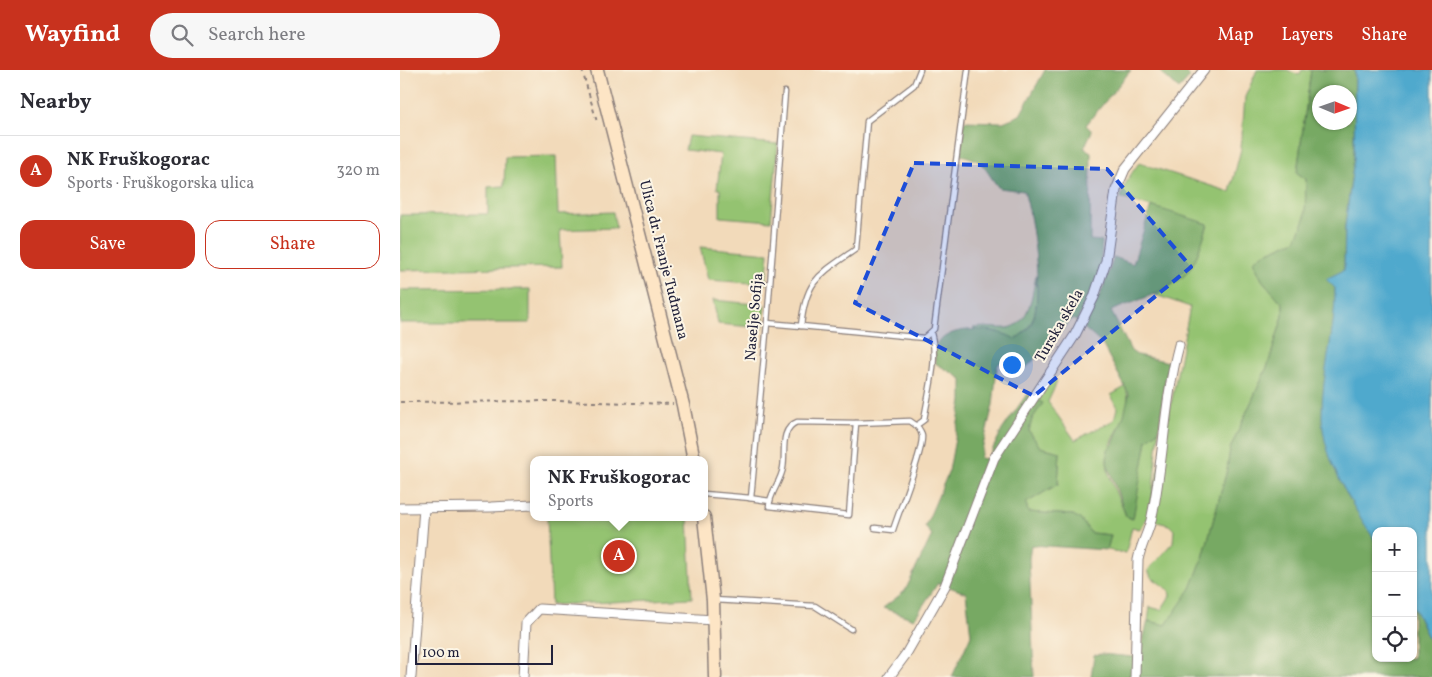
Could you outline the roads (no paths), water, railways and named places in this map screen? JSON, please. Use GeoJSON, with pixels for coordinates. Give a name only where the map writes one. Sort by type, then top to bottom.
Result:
{"type":"FeatureCollection","features":[{"type":"Feature","properties":{"kind":"main road","name":"Ulica dr. Franje Tuđmana"},"geometry":{"type":"LineString","coordinates":[[597,70],[683,404],[693,456]]}},
{"type":"Feature","properties":{"kind":"main road"},"geometry":{"type":"LineString","coordinates":[[704,521],[713,600],[715,677]]}},
{"type":"Feature","properties":{"kind":"street","name":"Turska skela"},"geometry":{"type":"LineString","coordinates":[[889,677],[906,654],[945,586],[994,458],[1075,335],[1094,297],[1106,261],[1116,190],[1125,169],[1204,70]]}},
{"type":"Feature","properties":{"kind":"street"},"geometry":{"type":"LineString","coordinates":[[1134,677],[1138,560],[1141,545],[1152,517],[1165,413],[1179,344]]}},
{"type":"Feature","properties":{"kind":"street"},"geometry":{"type":"LineString","coordinates":[[400,508],[530,505]]}},
{"type":"Feature","properties":{"kind":"street"},"geometry":{"type":"LineString","coordinates":[[411,677],[424,508]]}},
{"type":"Feature","properties":{"kind":"street"},"geometry":{"type":"LineString","coordinates":[[523,677],[526,623],[539,609],[714,620]]}},
{"type":"Feature","properties":{"kind":"lane"},"geometry":{"type":"LineString","coordinates":[[800,326],[803,303],[811,284],[856,249],[867,121],[914,85],[920,70]]}},
{"type":"Feature","properties":{"kind":"lane"},"geometry":{"type":"LineString","coordinates":[[768,323],[924,338],[931,333],[934,329],[968,70]]}},
{"type":"Feature","properties":{"kind":"lane","name":"Naselje Sofija"},"geometry":{"type":"LineString","coordinates":[[748,498],[751,498],[768,323],[785,92]]}},
{"type":"Feature","properties":{"kind":"lane"},"geometry":{"type":"LineString","coordinates":[[917,425],[924,420],[932,366],[934,341],[931,333]]}},
{"type":"Feature","properties":{"kind":"lane"},"geometry":{"type":"LineString","coordinates":[[856,423],[849,515],[783,509],[770,506],[774,487],[783,468],[785,435],[791,424],[797,422],[856,423],[910,421],[917,425],[922,434],[920,450],[893,530],[875,528]]}},
{"type":"Feature","properties":{"kind":"lane"},"geometry":{"type":"LineString","coordinates":[[708,494],[770,501]]}},
{"type":"Feature","properties":{"kind":"lane"},"geometry":{"type":"LineString","coordinates":[[713,600],[815,606],[852,629]]}},
{"type":"Feature","properties":{"kind":"water"},"geometry":{"type":"Polygon","coordinates":[[[1355,70],[1432,70],[1432,646],[1417,614],[1417,527],[1372,527],[1372,536],[1349,498],[1333,466],[1324,434],[1322,401],[1335,304],[1335,288],[1326,279],[1344,270],[1345,226],[1354,158],[1354,130],[1357,130],[1357,85],[1355,85],[1355,70]]]}},
{"type":"Feature","properties":{"kind":"place","name":"NK Fruškogorac"},"geometry":{"type":"Point","coordinates":[619,556]}}]}
